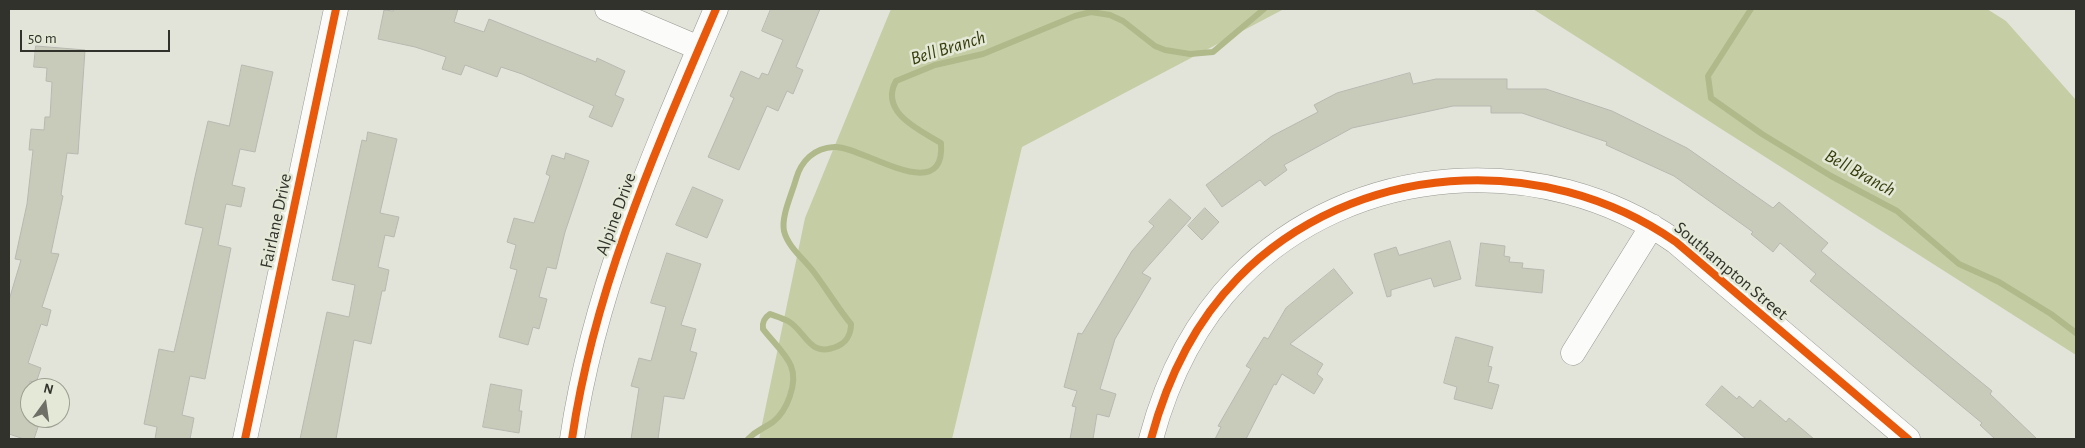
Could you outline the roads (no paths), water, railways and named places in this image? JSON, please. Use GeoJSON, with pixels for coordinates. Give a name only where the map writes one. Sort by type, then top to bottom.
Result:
{"type":"FeatureCollection","features":[{"type":"Feature","properties":{"kind":"street","name":"Fairlane Drive"},"geometry":{"type":"LineString","coordinates":[[245,439],[336,9]]}},
{"type":"Feature","properties":{"kind":"street"},"geometry":{"type":"LineString","coordinates":[[607,9],[699,48]]}},
{"type":"Feature","properties":{"kind":"street","name":"Alpine Drive"},"geometry":{"type":"LineString","coordinates":[[572,439],[585,369],[614,263],[631,212],[716,9]]}},
{"type":"Feature","properties":{"kind":"street","name":"Southampton Street"},"geometry":{"type":"LineString","coordinates":[[1152,439],[1158,416],[1177,366],[1204,319],[1221,298],[1262,256],[1284,240],[1331,212],[1364,199],[1416,184],[1479,179],[1540,184],[1572,192],[1652,226],[1676,242],[1908,439]]}},
{"type":"Feature","properties":{"kind":"street"},"geometry":{"type":"LineString","coordinates":[[1573,353],[1652,226]]}},
{"type":"Feature","properties":{"kind":"waterway","name":"Bell Branch"},"geometry":{"type":"LineString","coordinates":[[748,439],[778,417],[787,404],[792,388],[793,373],[789,361],[763,329],[763,322],[766,317],[770,314],[788,321],[814,347],[821,349],[838,346],[846,340],[850,331],[851,324],[813,271],[792,247],[784,231],[785,212],[798,172],[805,161],[820,150],[834,147],[846,149],[899,169],[916,172],[930,171],[939,162],[941,143],[913,126],[897,111],[893,102],[892,92],[896,81],[935,65],[983,54],[1075,16],[1091,12],[1110,15],[1123,21],[1155,46],[1165,50],[1190,54],[1213,52],[1264,9]]}},
{"type":"Feature","properties":{"kind":"waterway","name":"Bell Branch"},"geometry":{"type":"LineString","coordinates":[[1751,9],[1708,76],[1711,98],[1762,134],[1831,176],[1897,211],[1959,264],[1999,282],[2051,314],[2076,333]]}}]}
